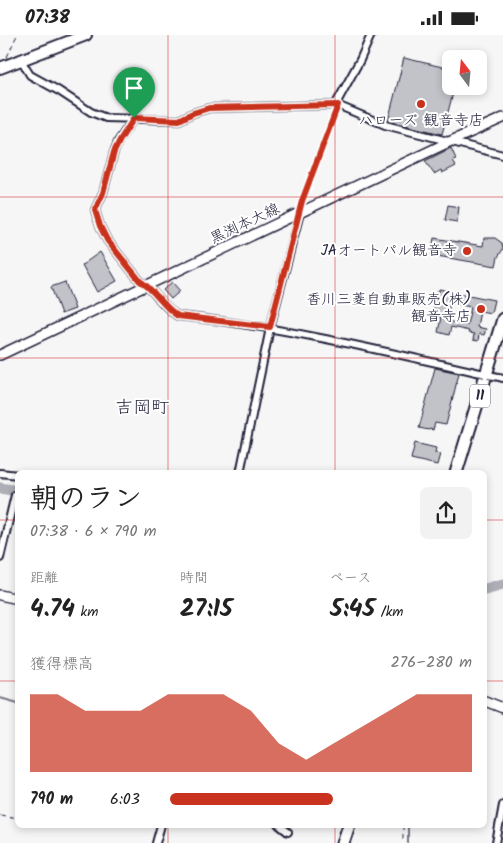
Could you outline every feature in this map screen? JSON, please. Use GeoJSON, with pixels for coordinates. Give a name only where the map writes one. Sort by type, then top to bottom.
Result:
{"type":"FeatureCollection","features":[{"type":"Feature","properties":{"kind":"highway","name":"11"},"geometry":{"type":"LineString","coordinates":[[457,470],[503,319]]}},
{"type":"Feature","properties":{"kind":"highway"},"geometry":{"type":"LineString","coordinates":[[343,843],[347,828]]}},
{"type":"Feature","properties":{"kind":"main road"},"geometry":{"type":"LineString","coordinates":[[5,66],[86,35]]}},
{"type":"Feature","properties":{"kind":"main road","name":"黒渕本大線"},"geometry":{"type":"LineString","coordinates":[[0,355],[503,118]]}},
{"type":"Feature","properties":{"kind":"main road"},"geometry":{"type":"LineString","coordinates":[[0,595],[15,598]]}},
{"type":"Feature","properties":{"kind":"main road"},"geometry":{"type":"LineString","coordinates":[[487,702],[503,708]]}},
{"type":"Feature","properties":{"kind":"street"},"geometry":{"type":"LineString","coordinates":[[338,105],[337,102],[371,35]]}},
{"type":"Feature","properties":{"kind":"street"},"geometry":{"type":"LineString","coordinates":[[21,61],[30,75],[91,112],[106,118],[179,120],[209,108],[338,105],[385,125],[503,155]]}},
{"type":"Feature","properties":{"kind":"street"},"geometry":{"type":"LineString","coordinates":[[134,118],[114,152],[103,193],[95,210],[107,240],[140,281],[147,285],[178,316],[270,327],[338,340],[485,377],[503,378]]}},
{"type":"Feature","properties":{"kind":"street"},"geometry":{"type":"LineString","coordinates":[[241,470],[270,327],[300,213]]}},
{"type":"Feature","properties":{"kind":"street"},"geometry":{"type":"LineString","coordinates":[[0,473],[15,475]]}},
{"type":"Feature","properties":{"kind":"street"},"geometry":{"type":"LineString","coordinates":[[0,558],[15,495]]}},
{"type":"Feature","properties":{"kind":"street"},"geometry":{"type":"LineString","coordinates":[[496,843],[503,805]]}},
{"type":"Feature","properties":{"kind":"street"},"geometry":{"type":"LineString","coordinates":[[156,843],[160,828]]}},
{"type":"Feature","properties":{"kind":"street"},"geometry":{"type":"LineString","coordinates":[[283,828],[288,832]]}},
{"type":"Feature","properties":{"kind":"path"},"geometry":{"type":"LineString","coordinates":[[5,66],[7,56],[17,35]]}},
{"type":"Feature","properties":{"kind":"path"},"geometry":{"type":"LineString","coordinates":[[300,213],[302,201],[338,105]]}},
{"type":"Feature","properties":{"kind":"path"},"geometry":{"type":"LineString","coordinates":[[0,815],[15,818]]}},
{"type":"Feature","properties":{"kind":"path"},"geometry":{"type":"LineString","coordinates":[[403,828],[403,843]]}},
{"type":"Feature","properties":{"kind":"building","name":"ハローズ 観音寺店"},"geometry":{"type":"Polygon","coordinates":[[[404,58],[442,67],[442,95],[453,95],[442,134],[388,121],[404,58]]]}},
{"type":"Feature","properties":{"kind":"building"},"geometry":{"type":"Polygon","coordinates":[[[451,148],[456,159],[453,160],[456,166],[442,173],[441,170],[434,174],[425,161],[451,148]]]}},
{"type":"Feature","properties":{"kind":"building"},"geometry":{"type":"Polygon","coordinates":[[[448,205],[459,207],[457,222],[445,220],[448,205]]]}},
{"type":"Feature","properties":{"kind":"building","name":"JAオートパル観音寺"},"geometry":{"type":"Polygon","coordinates":[[[434,238],[483,246],[484,238],[495,238],[502,243],[503,249],[498,257],[496,266],[431,255],[434,238]]]}},
{"type":"Feature","properties":{"kind":"building"},"geometry":{"type":"Polygon","coordinates":[[[100,252],[117,281],[97,292],[82,265],[100,252]]]}},
{"type":"Feature","properties":{"kind":"building"},"geometry":{"type":"Polygon","coordinates":[[[65,282],[75,309],[61,314],[51,287],[65,282]]]}},
{"type":"Feature","properties":{"kind":"building"},"geometry":{"type":"Polygon","coordinates":[[[172,282],[180,291],[171,299],[163,290],[172,282]]]}},
{"type":"Feature","properties":{"kind":"building"},"geometry":{"type":"Polygon","coordinates":[[[439,289],[494,300],[491,313],[480,311],[477,327],[486,329],[484,335],[479,334],[478,341],[473,340],[474,334],[468,333],[469,331],[451,327],[449,335],[438,332],[441,317],[432,316],[437,291],[439,292],[439,289]],[[450,303],[446,321],[467,325],[471,307],[450,303]]]}},
{"type":"Feature","properties":{"kind":"building"},"geometry":{"type":"Polygon","coordinates":[[[435,368],[459,373],[446,425],[435,423],[433,430],[429,430],[419,428],[435,368]]]}},
{"type":"Feature","properties":{"kind":"building"},"geometry":{"type":"Polygon","coordinates":[[[415,443],[436,448],[435,453],[440,454],[437,465],[411,459],[415,443]]]}},
{"type":"Feature","properties":{"kind":"waterway"},"geometry":{"type":"LineString","coordinates":[[0,488],[15,490]]}},
{"type":"Feature","properties":{"kind":"waterway"},"geometry":{"type":"LineString","coordinates":[[487,588],[503,584]]}},
{"type":"Feature","properties":{"kind":"waterway"},"geometry":{"type":"LineString","coordinates":[[0,698],[15,702]]}},
{"type":"Feature","properties":{"kind":"waterway"},"geometry":{"type":"LineString","coordinates":[[408,828],[408,843]]}},
{"type":"Feature","properties":{"kind":"place","name":"ハローズ 観音寺店"},"geometry":{"type":"Point","coordinates":[421,104]}},
{"type":"Feature","properties":{"kind":"place","name":"JAオートパル観音寺"},"geometry":{"type":"Point","coordinates":[467,251]}},
{"type":"Feature","properties":{"kind":"place","name":"香川三菱自動車販売(株) 観音寺店"},"geometry":{"type":"Point","coordinates":[481,309]}},
{"type":"Feature","properties":{"kind":"district","name":"吉岡町"},"geometry":{"type":"Point","coordinates":[142,408]}},
{"type":"Feature","properties":{"kind":"route"},"geometry":{"type":"LineString","coordinates":[[338,105],[302,201],[270,327],[178,316],[147,285],[140,281],[107,240],[95,210],[103,193],[114,152],[134,118],[179,120],[209,108],[338,105]]}}]}
